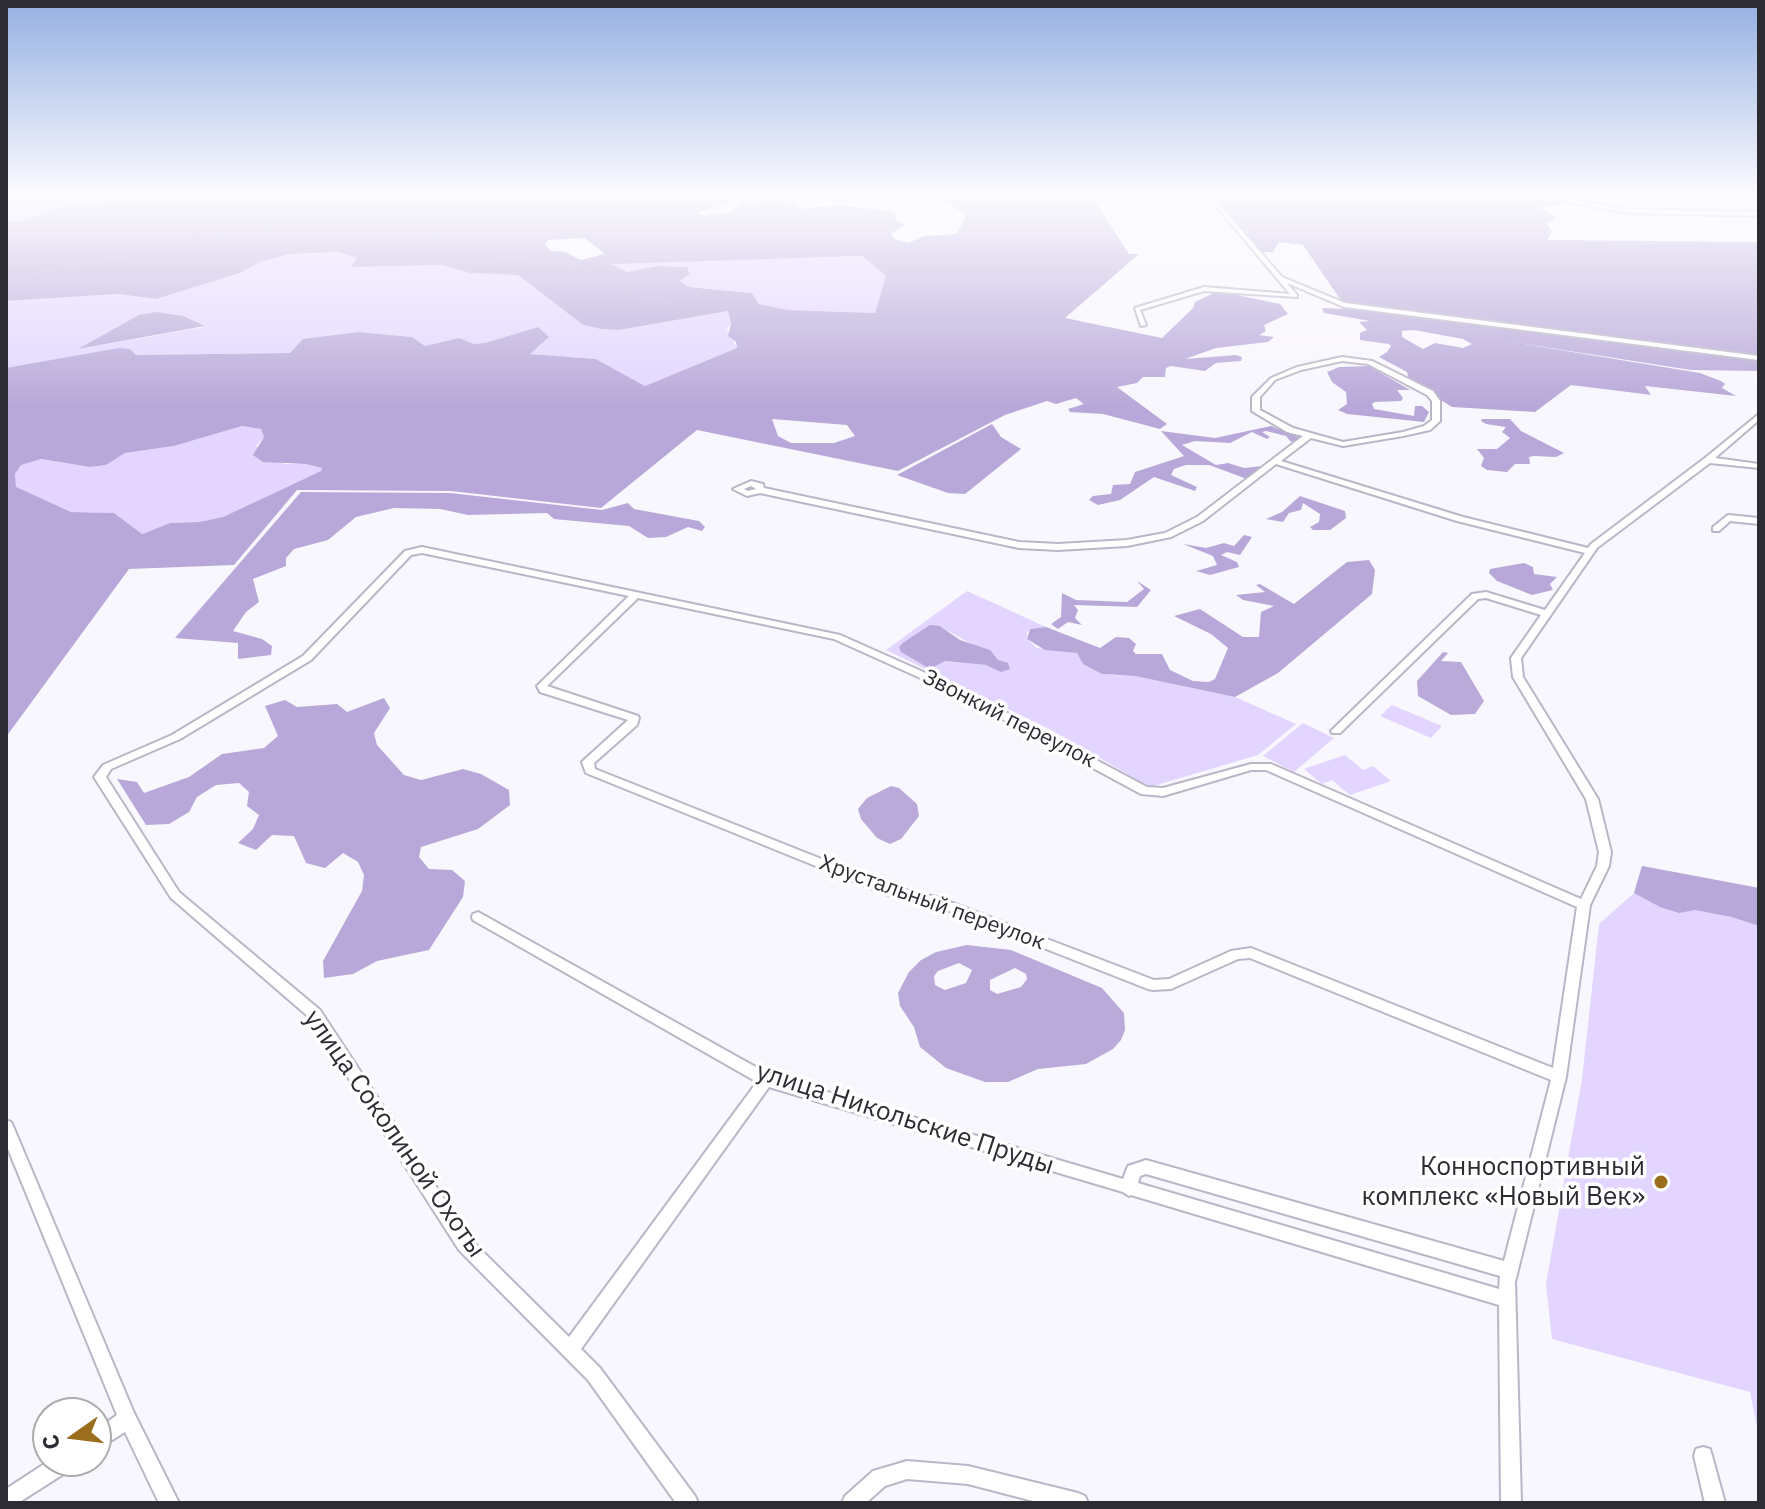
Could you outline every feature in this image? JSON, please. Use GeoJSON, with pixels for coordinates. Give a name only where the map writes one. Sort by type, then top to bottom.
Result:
{"type":"FeatureCollection","features":[{"type":"Feature","properties":{"kind":"street"},"geometry":{"type":"LineString","coordinates":[[1143,325],[1137,309],[1204,289],[1295,296],[1269,265]]}},
{"type":"Feature","properties":{"kind":"street"},"geometry":{"type":"LineString","coordinates":[[1280,278],[1344,305],[1759,358]]}},
{"type":"Feature","properties":{"kind":"street"},"geometry":{"type":"LineString","coordinates":[[760,490],[1008,543],[1071,547],[1142,541],[1177,532],[1218,508],[1308,436],[1354,444],[1427,428],[1436,421],[1436,401],[1427,391],[1361,359],[1346,358],[1303,367],[1269,382],[1258,393],[1254,404],[1265,419],[1308,436]]}},
{"type":"Feature","properties":{"kind":"street"},"geometry":{"type":"LineString","coordinates":[[1511,1503],[1506,1299],[1559,1077],[1584,905],[1605,861],[1597,812],[1515,671],[1516,658],[1589,551],[1708,460],[1759,416]]}},
{"type":"Feature","properties":{"kind":"street"},"geometry":{"type":"LineString","coordinates":[[1708,460],[1759,466]]}},
{"type":"Feature","properties":{"kind":"street"},"geometry":{"type":"LineString","coordinates":[[1277,462],[1455,518],[1589,551]]}},
{"type":"Feature","properties":{"kind":"street"},"geometry":{"type":"LineString","coordinates":[[1716,529],[1728,518],[1759,521]]}},
{"type":"Feature","properties":{"kind":"street","name":"Звонкий переулок"},"geometry":{"type":"LineString","coordinates":[[412,551],[422,550],[843,639],[962,693],[1145,791],[1163,792],[1251,767],[1274,768],[1584,905]]}},
{"type":"Feature","properties":{"kind":"street","name":"улица Соколиной Охоты"},"geometry":{"type":"LineString","coordinates":[[412,551],[303,661],[191,728],[107,767],[100,775],[175,895],[312,1011],[460,1238],[571,1348],[608,1391],[688,1503]]}},
{"type":"Feature","properties":{"kind":"street","name":"Хрустальный переулок"},"geometry":{"type":"LineString","coordinates":[[637,594],[542,686],[544,690],[634,718],[633,723],[588,762],[590,771],[889,891],[936,901],[1153,985],[1171,984],[1236,954],[1251,953],[1559,1077]]}},
{"type":"Feature","properties":{"kind":"street"},"geometry":{"type":"LineString","coordinates":[[1336,731],[1475,596],[1486,595],[1546,613]]}},
{"type":"Feature","properties":{"kind":"street","name":"улица Никольские Пруды"},"geometry":{"type":"LineString","coordinates":[[478,917],[766,1080],[1506,1299]]}},
{"type":"Feature","properties":{"kind":"street"},"geometry":{"type":"LineString","coordinates":[[571,1348],[766,1080]]}},
{"type":"Feature","properties":{"kind":"street"},"geometry":{"type":"LineString","coordinates":[[6,1126],[128,1419],[169,1503]]}},
{"type":"Feature","properties":{"kind":"street"},"geometry":{"type":"LineString","coordinates":[[1129,1189],[1133,1171],[1146,1167],[1511,1271]]}},
{"type":"Feature","properties":{"kind":"street"},"geometry":{"type":"LineString","coordinates":[[112,1430],[128,1419]]}},
{"type":"Feature","properties":{"kind":"street"},"geometry":{"type":"LineString","coordinates":[[1703,1456],[1715,1503]]}},
{"type":"Feature","properties":{"kind":"street"},"geometry":{"type":"LineString","coordinates":[[852,1503],[880,1478],[907,1470],[968,1475],[1078,1503]]}},
{"type":"Feature","properties":{"kind":"street"},"geometry":{"type":"LineString","coordinates":[[6,1500],[41,1477]]}},
{"type":"Feature","properties":{"kind":"shaded area"},"geometry":{"type":"Polygon","coordinates":[[[6,265],[254,265],[240,273],[156,299],[118,294],[6,301],[6,265]]]}},
{"type":"Feature","properties":{"kind":"shaded area"},"geometry":{"type":"Polygon","coordinates":[[[254,265],[444,265],[470,273],[518,275],[583,325],[601,329],[619,330],[728,311],[731,323],[727,329],[737,348],[645,386],[596,359],[529,354],[542,344],[538,327],[474,344],[459,338],[425,346],[412,337],[358,332],[304,339],[290,353],[135,355],[130,349],[6,368],[6,301],[118,294],[156,299],[240,273],[254,265]],[[183,316],[79,349],[204,327],[183,316]]]}},
{"type":"Feature","properties":{"kind":"shaded area"},"geometry":{"type":"Polygon","coordinates":[[[352,265],[423,265],[351,267],[352,265]]]}},
{"type":"Feature","properties":{"kind":"shaded area"},"geometry":{"type":"Polygon","coordinates":[[[443,265],[615,265],[627,272],[657,266],[687,267],[690,274],[679,281],[689,287],[752,293],[759,304],[788,310],[875,313],[886,276],[873,265],[1126,265],[1065,318],[1162,338],[1193,308],[1195,302],[1218,291],[1280,304],[1288,314],[1264,325],[1266,331],[1259,335],[1274,337],[1268,342],[1216,348],[1185,359],[1236,355],[1242,357],[1241,361],[1216,363],[1205,371],[1171,366],[1166,368],[1165,377],[1143,377],[1137,383],[1117,387],[1167,424],[1160,429],[1103,414],[1070,412],[1068,409],[1084,404],[1076,398],[1056,404],[1047,401],[1005,415],[898,471],[697,430],[601,508],[451,491],[297,490],[234,565],[129,569],[6,737],[6,368],[119,348],[130,349],[136,355],[290,353],[303,339],[358,332],[412,337],[425,346],[459,338],[474,344],[538,327],[549,337],[530,354],[596,359],[645,386],[737,348],[736,342],[728,336],[731,323],[728,311],[619,330],[601,329],[583,325],[518,275],[470,273],[443,265]],[[772,419],[778,436],[791,443],[834,443],[855,436],[847,425],[772,419]],[[242,426],[174,446],[125,453],[106,465],[90,467],[41,459],[21,465],[15,474],[16,487],[71,512],[114,513],[142,534],[170,523],[223,517],[321,471],[322,468],[306,464],[263,462],[253,455],[264,437],[261,429],[242,426]]]}},
{"type":"Feature","properties":{"kind":"shaded area"},"geometry":{"type":"Polygon","coordinates":[[[615,265],[873,265],[886,276],[875,313],[788,310],[759,304],[752,293],[689,287],[678,281],[690,274],[686,267],[657,266],[627,272],[615,265]]]}},
{"type":"Feature","properties":{"kind":"shaded area"},"geometry":{"type":"Polygon","coordinates":[[[1317,265],[1759,265],[1759,371],[1691,370],[1499,340],[1700,373],[1721,381],[1725,384],[1722,388],[1736,396],[1645,386],[1651,395],[1571,385],[1535,412],[1452,407],[1409,380],[1407,372],[1379,357],[1387,352],[1391,346],[1389,344],[1360,340],[1360,333],[1367,330],[1359,322],[1370,321],[1324,313],[1322,308],[1346,309],[1348,304],[1340,299],[1317,265]],[[1414,330],[1402,331],[1402,337],[1423,349],[1435,343],[1463,348],[1472,344],[1463,339],[1414,330]]]}},
{"type":"Feature","properties":{"kind":"shaded area"},"geometry":{"type":"Polygon","coordinates":[[[156,312],[183,316],[205,326],[78,349],[139,315],[156,312]]]}},
{"type":"Feature","properties":{"kind":"shaded area"},"geometry":{"type":"Polygon","coordinates":[[[1369,366],[1410,390],[1397,390],[1403,398],[1401,401],[1375,402],[1372,404],[1374,409],[1414,416],[1415,406],[1422,406],[1429,412],[1424,422],[1347,414],[1338,410],[1347,404],[1346,392],[1332,382],[1327,372],[1339,367],[1369,366]]]}},
{"type":"Feature","properties":{"kind":"shaded area"},"geometry":{"type":"Polygon","coordinates":[[[1482,419],[1510,419],[1521,431],[1564,453],[1556,457],[1529,457],[1530,464],[1515,464],[1507,472],[1487,470],[1481,466],[1484,458],[1477,449],[1497,449],[1510,438],[1502,432],[1506,427],[1486,424],[1482,419]]]}},
{"type":"Feature","properties":{"kind":"shaded area"},"geometry":{"type":"Polygon","coordinates":[[[992,424],[1001,437],[1021,449],[965,494],[948,493],[897,475],[992,424]]]}},
{"type":"Feature","properties":{"kind":"shaded area"},"geometry":{"type":"Polygon","coordinates":[[[242,426],[261,429],[264,437],[256,446],[284,464],[323,468],[223,517],[170,523],[141,534],[114,513],[71,512],[16,488],[15,474],[20,465],[41,459],[90,467],[106,465],[124,453],[174,446],[242,426]]]}},
{"type":"Feature","properties":{"kind":"shaded area"},"geometry":{"type":"Polygon","coordinates":[[[1271,426],[1300,438],[1291,442],[1286,436],[1266,431],[1262,432],[1270,437],[1267,439],[1252,432],[1230,443],[1195,441],[1182,445],[1216,465],[1228,463],[1244,468],[1263,466],[1247,479],[1209,465],[1186,465],[1174,469],[1171,475],[1197,487],[1195,491],[1154,477],[1120,500],[1098,505],[1089,500],[1093,496],[1111,494],[1113,485],[1130,484],[1135,472],[1184,456],[1161,431],[1215,438],[1271,426]]]}},
{"type":"Feature","properties":{"kind":"shaded area"},"geometry":{"type":"Polygon","coordinates":[[[301,492],[450,493],[602,510],[628,503],[634,509],[699,521],[705,527],[702,531],[688,527],[666,537],[648,538],[629,526],[554,519],[547,513],[468,515],[440,509],[394,508],[356,517],[328,540],[294,549],[286,558],[286,566],[253,579],[259,602],[246,612],[233,631],[262,639],[272,646],[271,655],[238,659],[238,643],[175,638],[301,492]]]}},
{"type":"Feature","properties":{"kind":"shaded area"},"geometry":{"type":"Polygon","coordinates":[[[1300,496],[1345,511],[1346,518],[1330,530],[1313,530],[1310,527],[1319,522],[1320,514],[1303,503],[1301,510],[1289,513],[1283,522],[1266,519],[1282,512],[1300,496]]]}},
{"type":"Feature","properties":{"kind":"shaded area"},"geometry":{"type":"Polygon","coordinates":[[[1244,535],[1252,537],[1240,555],[1227,552],[1221,555],[1237,562],[1239,567],[1210,575],[1196,571],[1217,565],[1213,556],[1183,544],[1206,548],[1224,543],[1234,546],[1244,535]]]}},
{"type":"Feature","properties":{"kind":"shaded area"},"geometry":{"type":"Polygon","coordinates":[[[1369,560],[1375,570],[1372,594],[1278,673],[1235,697],[1135,676],[1102,674],[1083,664],[1077,653],[1045,650],[1027,639],[1030,629],[1046,627],[1100,648],[1116,637],[1129,638],[1136,644],[1133,651],[1136,654],[1162,654],[1170,670],[1193,681],[1209,682],[1215,679],[1228,648],[1211,634],[1174,616],[1200,609],[1243,637],[1259,637],[1261,612],[1274,606],[1243,600],[1236,595],[1265,592],[1256,585],[1260,584],[1294,604],[1347,562],[1369,560]]]}},
{"type":"Feature","properties":{"kind":"shaded area"},"geometry":{"type":"Polygon","coordinates":[[[1524,563],[1533,567],[1534,574],[1557,577],[1550,584],[1553,590],[1532,595],[1497,581],[1489,573],[1490,569],[1524,563]]]}},
{"type":"Feature","properties":{"kind":"shaded area"},"geometry":{"type":"Polygon","coordinates":[[[1137,581],[1151,590],[1137,607],[1074,605],[1078,610],[1075,618],[1082,625],[1068,622],[1058,629],[1051,624],[1061,617],[1062,593],[1076,600],[1127,602],[1144,589],[1137,581]]]}},
{"type":"Feature","properties":{"kind":"shaded area"},"geometry":{"type":"Polygon","coordinates":[[[967,591],[1046,627],[1030,629],[1027,633],[1027,639],[1037,648],[1077,653],[1108,675],[1135,676],[1235,697],[1296,724],[1258,755],[1150,787],[1051,730],[886,650],[967,591]],[[930,626],[904,642],[901,652],[922,664],[945,661],[986,665],[998,660],[940,626],[930,626]]]}},
{"type":"Feature","properties":{"kind":"shaded area"},"geometry":{"type":"Polygon","coordinates":[[[930,625],[940,626],[960,640],[990,650],[998,660],[1008,663],[1010,669],[1001,672],[986,665],[945,661],[930,669],[901,652],[899,647],[904,642],[930,625]]]}},
{"type":"Feature","properties":{"kind":"shaded area"},"geometry":{"type":"Polygon","coordinates":[[[1443,652],[1448,653],[1441,661],[1461,662],[1484,701],[1475,714],[1451,715],[1418,696],[1417,681],[1443,652]]]}},
{"type":"Feature","properties":{"kind":"shaded area"},"geometry":{"type":"Polygon","coordinates":[[[384,698],[390,708],[374,733],[377,745],[404,775],[421,780],[463,769],[481,774],[509,790],[510,805],[478,829],[421,847],[419,857],[429,869],[452,870],[465,881],[463,897],[429,950],[377,961],[353,974],[324,978],[323,961],[362,891],[364,875],[358,862],[343,853],[325,868],[306,863],[294,836],[272,835],[256,850],[238,843],[253,829],[259,815],[247,806],[249,792],[239,783],[216,785],[197,797],[189,812],[169,824],[146,825],[117,779],[137,782],[144,793],[189,777],[222,754],[264,748],[278,736],[265,706],[285,700],[297,707],[337,704],[347,712],[384,698]]]}},
{"type":"Feature","properties":{"kind":"shaded area"},"geometry":{"type":"Polygon","coordinates":[[[1392,705],[1442,726],[1431,738],[1380,716],[1392,705]]]}},
{"type":"Feature","properties":{"kind":"shaded area"},"geometry":{"type":"Polygon","coordinates":[[[1303,723],[1334,738],[1294,772],[1263,756],[1303,723]]]}},
{"type":"Feature","properties":{"kind":"shaded area"},"geometry":{"type":"Polygon","coordinates":[[[1345,755],[1363,770],[1373,766],[1391,781],[1350,795],[1332,780],[1322,784],[1304,769],[1345,755]]]}},
{"type":"Feature","properties":{"kind":"shaded area"},"geometry":{"type":"Polygon","coordinates":[[[891,786],[899,788],[917,804],[919,816],[901,839],[890,844],[877,838],[861,819],[858,809],[867,798],[891,786]]]}},
{"type":"Feature","properties":{"kind":"shaded area","name":"Конноспортивный комплекс «Новый Век»"},"geometry":{"type":"Polygon","coordinates":[[[1642,866],[1759,888],[1759,1437],[1750,1392],[1552,1339],[1546,1284],[1582,1079],[1599,924],[1634,893],[1642,866]]]}},
{"type":"Feature","properties":{"kind":"shaded area"},"geometry":{"type":"Polygon","coordinates":[[[1642,866],[1759,888],[1759,926],[1732,917],[1695,910],[1679,913],[1660,907],[1634,893],[1642,866]]]}},
{"type":"Feature","properties":{"kind":"shaded area"},"geometry":{"type":"Polygon","coordinates":[[[967,945],[1011,950],[1102,988],[1124,1013],[1125,1030],[1121,1040],[1113,1049],[1086,1064],[1038,1069],[1008,1082],[985,1082],[946,1068],[920,1047],[914,1027],[900,1006],[898,993],[909,972],[921,960],[936,952],[967,945]],[[959,963],[938,971],[934,976],[935,985],[945,990],[966,983],[972,970],[959,963]],[[1015,968],[990,980],[990,990],[997,994],[1021,987],[1027,979],[1026,974],[1015,968]]]}},
{"type":"Feature","properties":{"kind":"waterway"},"geometry":{"type":"LineString","coordinates":[[6,279],[75,265]]}},
{"type":"Feature","properties":{"kind":"waterway"},"geometry":{"type":"LineString","coordinates":[[566,266],[585,269],[645,298],[668,303]]}},
{"type":"Feature","properties":{"kind":"waterway"},"geometry":{"type":"LineString","coordinates":[[1653,890],[1759,917]]}},
{"type":"Feature","properties":{"kind":"place","name":"Конноспортивный комплекс «Новый Век»"},"geometry":{"type":"Point","coordinates":[1661,1182]}}]}
